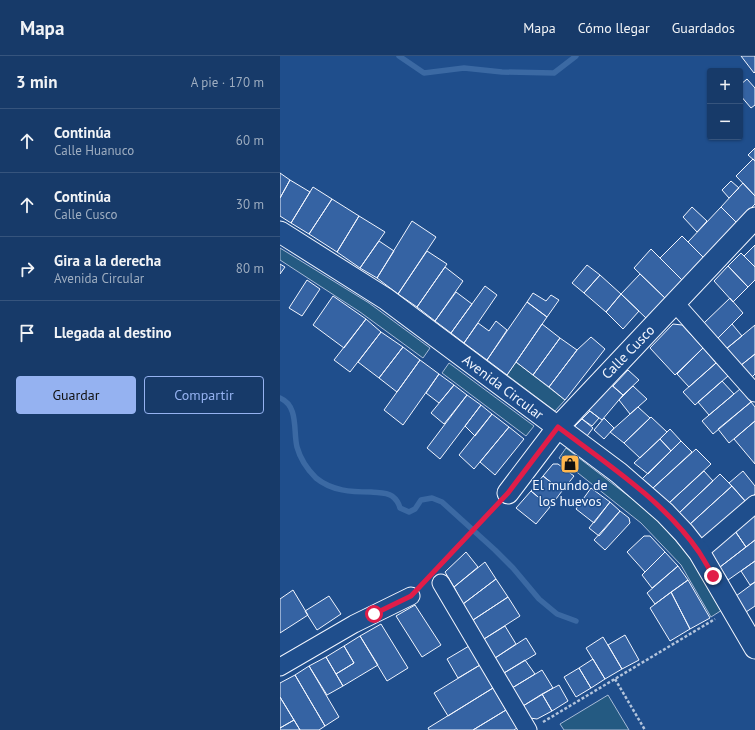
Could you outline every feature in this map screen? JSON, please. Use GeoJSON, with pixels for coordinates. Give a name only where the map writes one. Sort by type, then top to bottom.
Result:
{"type":"FeatureCollection","features":[{"type":"Feature","properties":{"kind":"street","name":"Calle Cusco"},"geometry":{"type":"LineString","coordinates":[[508,493],[558,427],[755,218]]}},
{"type":"Feature","properties":{"kind":"street","name":"Avenida Circular"},"geometry":{"type":"LineString","coordinates":[[280,232],[386,298],[619,473],[648,497],[684,533],[699,552],[755,648]]}},
{"type":"Feature","properties":{"kind":"street"},"geometry":{"type":"LineString","coordinates":[[675,303],[755,393]]}},
{"type":"Feature","properties":{"kind":"street"},"geometry":{"type":"LineString","coordinates":[[699,552],[755,504]]}},
{"type":"Feature","properties":{"kind":"street"},"geometry":{"type":"LineString","coordinates":[[439,577],[534,727]]}},
{"type":"Feature","properties":{"kind":"street"},"geometry":{"type":"LineString","coordinates":[[280,667],[354,624],[411,596]]}},
{"type":"Feature","properties":{"kind":"path"},"geometry":{"type":"LineString","coordinates":[[439,577],[508,493]]}},
{"type":"Feature","properties":{"kind":"path"},"geometry":{"type":"LineString","coordinates":[[534,727],[719,617]]}},
{"type":"Feature","properties":{"kind":"path"},"geometry":{"type":"LineString","coordinates":[[615,679],[645,730]]}},
{"type":"Feature","properties":{"kind":"shaded area"},"geometry":{"type":"Polygon","coordinates":[[[280,248],[369,303],[430,348],[423,358],[360,312],[280,260],[280,248]]]}},
{"type":"Feature","properties":{"kind":"shaded area"},"geometry":{"type":"Polygon","coordinates":[[[516,362],[565,400],[555,411],[507,375],[516,362]]]}},
{"type":"Feature","properties":{"kind":"shaded area"},"geometry":{"type":"Polygon","coordinates":[[[449,363],[534,426],[526,436],[442,373],[449,363]]]}},
{"type":"Feature","properties":{"kind":"shaded area"},"geometry":{"type":"Polygon","coordinates":[[[566,448],[652,514],[691,558],[722,610],[711,617],[681,565],[641,523],[559,458],[566,448]]]}},
{"type":"Feature","properties":{"kind":"shaded area"},"geometry":{"type":"Polygon","coordinates":[[[608,695],[629,730],[564,730],[560,724],[608,695]]]}},
{"type":"Feature","properties":{"kind":"building"},"geometry":{"type":"Polygon","coordinates":[[[741,56],[755,56],[754,73],[741,56]]]}},
{"type":"Feature","properties":{"kind":"building"},"geometry":{"type":"Polygon","coordinates":[[[747,79],[755,88],[755,105],[751,108],[743,99],[743,82],[747,79]]]}},
{"type":"Feature","properties":{"kind":"building"},"geometry":{"type":"Polygon","coordinates":[[[755,148],[755,161],[748,155],[755,148]]]}},
{"type":"Feature","properties":{"kind":"building"},"geometry":{"type":"Polygon","coordinates":[[[753,159],[755,161],[755,196],[736,176],[753,159]]]}},
{"type":"Feature","properties":{"kind":"building"},"geometry":{"type":"Polygon","coordinates":[[[280,173],[290,180],[280,198],[280,173]]]}},
{"type":"Feature","properties":{"kind":"building"},"geometry":{"type":"Polygon","coordinates":[[[290,180],[310,192],[291,223],[280,216],[280,198],[290,180]]]}},
{"type":"Feature","properties":{"kind":"building"},"geometry":{"type":"Polygon","coordinates":[[[731,181],[739,188],[729,198],[722,190],[731,181]]]}},
{"type":"Feature","properties":{"kind":"building"},"geometry":{"type":"Polygon","coordinates":[[[743,183],[755,196],[755,204],[737,223],[721,207],[743,183]]]}},
{"type":"Feature","properties":{"kind":"building"},"geometry":{"type":"Polygon","coordinates":[[[313,187],[332,199],[309,234],[291,223],[313,187]]]}},
{"type":"Feature","properties":{"kind":"building"},"geometry":{"type":"Polygon","coordinates":[[[332,199],[359,216],[337,252],[309,234],[332,199]]]}},
{"type":"Feature","properties":{"kind":"building"},"geometry":{"type":"Polygon","coordinates":[[[692,207],[707,221],[697,232],[683,217],[692,207]]]}},
{"type":"Feature","properties":{"kind":"building"},"geometry":{"type":"Polygon","coordinates":[[[721,207],[737,223],[704,258],[688,242],[721,207]]]}},
{"type":"Feature","properties":{"kind":"building"},"geometry":{"type":"Polygon","coordinates":[[[359,216],[385,232],[360,268],[337,252],[359,216]]]}},
{"type":"Feature","properties":{"kind":"building"},"geometry":{"type":"Polygon","coordinates":[[[412,221],[436,237],[398,294],[377,278],[412,221]]]}},
{"type":"Feature","properties":{"kind":"building"},"geometry":{"type":"Polygon","coordinates":[[[682,236],[704,258],[683,281],[660,258],[682,236]]]}},
{"type":"Feature","properties":{"kind":"building"},"geometry":{"type":"Polygon","coordinates":[[[379,241],[394,251],[377,278],[360,268],[379,241]]]}},
{"type":"Feature","properties":{"kind":"building"},"geometry":{"type":"Polygon","coordinates":[[[755,245],[755,267],[744,256],[755,245]]]}},
{"type":"Feature","properties":{"kind":"building"},"geometry":{"type":"Polygon","coordinates":[[[651,249],[683,281],[666,299],[634,268],[651,249]]]}},
{"type":"Feature","properties":{"kind":"building"},"geometry":{"type":"Polygon","coordinates":[[[427,251],[447,264],[417,307],[398,294],[427,251]]]}},
{"type":"Feature","properties":{"kind":"building"},"geometry":{"type":"Polygon","coordinates":[[[741,253],[755,267],[755,280],[748,287],[728,266],[741,253]]]}},
{"type":"Feature","properties":{"kind":"building"},"geometry":{"type":"Polygon","coordinates":[[[280,264],[285,267],[280,274],[280,264]]]}},
{"type":"Feature","properties":{"kind":"building"},"geometry":{"type":"Polygon","coordinates":[[[587,265],[600,275],[584,293],[572,283],[587,265]]]}},
{"type":"Feature","properties":{"kind":"building"},"geometry":{"type":"Polygon","coordinates":[[[728,266],[748,287],[733,302],[714,281],[728,266]]]}},
{"type":"Feature","properties":{"kind":"building"},"geometry":{"type":"Polygon","coordinates":[[[445,267],[463,281],[435,321],[417,307],[445,267]]]}},
{"type":"Feature","properties":{"kind":"building"},"geometry":{"type":"Polygon","coordinates":[[[640,274],[666,299],[647,319],[621,294],[640,274]]]}},
{"type":"Feature","properties":{"kind":"building"},"geometry":{"type":"Polygon","coordinates":[[[600,275],[621,294],[606,312],[584,293],[600,275]]]}},
{"type":"Feature","properties":{"kind":"building"},"geometry":{"type":"Polygon","coordinates":[[[307,280],[320,289],[302,316],[289,308],[307,280]]]}},
{"type":"Feature","properties":{"kind":"building"},"geometry":{"type":"Polygon","coordinates":[[[485,286],[497,295],[464,343],[451,333],[485,286]]]}},
{"type":"Feature","properties":{"kind":"building"},"geometry":{"type":"Polygon","coordinates":[[[456,292],[472,304],[451,333],[435,321],[456,292]]]}},
{"type":"Feature","properties":{"kind":"building"},"geometry":{"type":"Polygon","coordinates":[[[533,293],[546,301],[551,295],[559,300],[547,317],[527,302],[533,293]]]}},
{"type":"Feature","properties":{"kind":"building"},"geometry":{"type":"Polygon","coordinates":[[[621,294],[639,311],[623,329],[606,312],[621,294]]]}},
{"type":"Feature","properties":{"kind":"building"},"geometry":{"type":"Polygon","coordinates":[[[333,296],[366,319],[344,348],[313,325],[333,296]]]}},
{"type":"Feature","properties":{"kind":"building"},"geometry":{"type":"Polygon","coordinates":[[[730,298],[743,313],[717,339],[704,323],[730,298]]]}},
{"type":"Feature","properties":{"kind":"building"},"geometry":{"type":"Polygon","coordinates":[[[527,302],[547,317],[507,375],[487,360],[527,302]]]}},
{"type":"Feature","properties":{"kind":"building"},"geometry":{"type":"Polygon","coordinates":[[[366,319],[381,332],[350,372],[334,360],[366,319]]]}},
{"type":"Feature","properties":{"kind":"building"},"geometry":{"type":"Polygon","coordinates":[[[496,321],[507,330],[487,360],[464,343],[478,323],[489,331],[496,321]]]}},
{"type":"Feature","properties":{"kind":"building"},"geometry":{"type":"Polygon","coordinates":[[[542,324],[560,338],[533,375],[516,362],[542,324]]]}},
{"type":"Feature","properties":{"kind":"building"},"geometry":{"type":"Polygon","coordinates":[[[673,324],[682,325],[703,348],[675,375],[650,348],[673,324]]]}},
{"type":"Feature","properties":{"kind":"building"},"geometry":{"type":"Polygon","coordinates":[[[732,324],[742,336],[726,349],[717,339],[732,324]]]}},
{"type":"Feature","properties":{"kind":"building"},"geometry":{"type":"Polygon","coordinates":[[[755,325],[755,354],[740,366],[726,349],[755,325]]]}},
{"type":"Feature","properties":{"kind":"building"},"geometry":{"type":"Polygon","coordinates":[[[381,332],[403,347],[379,378],[358,362],[381,332]]]}},
{"type":"Feature","properties":{"kind":"building"},"geometry":{"type":"Polygon","coordinates":[[[591,337],[605,349],[565,400],[549,387],[577,350],[591,337]]]}},
{"type":"Feature","properties":{"kind":"building"},"geometry":{"type":"Polygon","coordinates":[[[560,338],[577,350],[549,387],[533,375],[560,338]]]}},
{"type":"Feature","properties":{"kind":"building"},"geometry":{"type":"Polygon","coordinates":[[[403,347],[420,360],[397,392],[379,378],[403,347]]]}},
{"type":"Feature","properties":{"kind":"building"},"geometry":{"type":"Polygon","coordinates":[[[703,348],[716,363],[689,387],[677,374],[703,348]]]}},
{"type":"Feature","properties":{"kind":"building"},"geometry":{"type":"Polygon","coordinates":[[[755,354],[755,374],[751,378],[740,366],[755,354]]]}},
{"type":"Feature","properties":{"kind":"building"},"geometry":{"type":"Polygon","coordinates":[[[420,360],[439,374],[403,425],[384,410],[420,360]]]}},
{"type":"Feature","properties":{"kind":"building"},"geometry":{"type":"Polygon","coordinates":[[[716,363],[728,376],[695,405],[683,392],[716,363]]]}},
{"type":"Feature","properties":{"kind":"building"},"geometry":{"type":"Polygon","coordinates":[[[628,370],[639,380],[623,395],[613,386],[628,370]]]}},
{"type":"Feature","properties":{"kind":"building"},"geometry":{"type":"Polygon","coordinates":[[[439,374],[454,385],[439,403],[426,393],[439,374]]]}},
{"type":"Feature","properties":{"kind":"building"},"geometry":{"type":"Polygon","coordinates":[[[722,381],[734,394],[709,415],[698,402],[722,381]]]}},
{"type":"Feature","properties":{"kind":"building"},"geometry":{"type":"Polygon","coordinates":[[[610,384],[623,395],[602,420],[587,409],[610,384]]]}},
{"type":"Feature","properties":{"kind":"building"},"geometry":{"type":"Polygon","coordinates":[[[454,385],[467,395],[444,424],[431,413],[454,385]]]}},
{"type":"Feature","properties":{"kind":"building"},"geometry":{"type":"Polygon","coordinates":[[[633,386],[647,399],[630,414],[619,400],[633,386]]]}},
{"type":"Feature","properties":{"kind":"building"},"geometry":{"type":"Polygon","coordinates":[[[740,389],[751,402],[713,434],[702,421],[740,389]]]}},
{"type":"Feature","properties":{"kind":"building"},"geometry":{"type":"Polygon","coordinates":[[[467,395],[481,405],[440,459],[427,448],[467,395]]]}},
{"type":"Feature","properties":{"kind":"building"},"geometry":{"type":"Polygon","coordinates":[[[751,402],[755,407],[755,421],[729,443],[718,429],[751,402]]]}},
{"type":"Feature","properties":{"kind":"building"},"geometry":{"type":"Polygon","coordinates":[[[481,405],[492,414],[475,436],[465,426],[481,405]]]}},
{"type":"Feature","properties":{"kind":"building"},"geometry":{"type":"Polygon","coordinates":[[[638,407],[650,418],[624,443],[610,432],[638,407]]]}},
{"type":"Feature","properties":{"kind":"building"},"geometry":{"type":"Polygon","coordinates":[[[590,411],[599,418],[592,426],[582,419],[590,411]]]}},
{"type":"Feature","properties":{"kind":"building"},"geometry":{"type":"Polygon","coordinates":[[[492,414],[509,427],[474,469],[459,455],[492,414]]]}},
{"type":"Feature","properties":{"kind":"building"},"geometry":{"type":"Polygon","coordinates":[[[651,417],[667,432],[640,458],[624,443],[651,417]]]}},
{"type":"Feature","properties":{"kind":"building"},"geometry":{"type":"Polygon","coordinates":[[[604,418],[614,428],[604,439],[594,430],[604,418]]]}},
{"type":"Feature","properties":{"kind":"building"},"geometry":{"type":"Polygon","coordinates":[[[582,419],[593,428],[587,436],[574,427],[582,419]]]}},
{"type":"Feature","properties":{"kind":"building"},"geometry":{"type":"Polygon","coordinates":[[[755,421],[755,464],[734,439],[755,421]]]}},
{"type":"Feature","properties":{"kind":"building"},"geometry":{"type":"Polygon","coordinates":[[[509,427],[524,439],[495,475],[480,462],[509,427]]]}},
{"type":"Feature","properties":{"kind":"building"},"geometry":{"type":"Polygon","coordinates":[[[670,429],[681,441],[671,451],[660,439],[670,429]]]}},
{"type":"Feature","properties":{"kind":"building"},"geometry":{"type":"Polygon","coordinates":[[[660,439],[671,451],[648,474],[634,463],[660,439]]]}},
{"type":"Feature","properties":{"kind":"building"},"geometry":{"type":"Polygon","coordinates":[[[681,441],[692,452],[653,488],[642,479],[681,441]]]}},
{"type":"Feature","properties":{"kind":"building"},"geometry":{"type":"Polygon","coordinates":[[[696,449],[711,464],[669,503],[653,488],[696,449]]]}},
{"type":"Feature","properties":{"kind":"building"},"geometry":{"type":"Polygon","coordinates":[[[553,464],[558,464],[574,476],[562,491],[543,476],[553,464]]]}},
{"type":"Feature","properties":{"kind":"building"},"geometry":{"type":"Polygon","coordinates":[[[704,471],[713,481],[679,513],[669,503],[704,471]]]}},
{"type":"Feature","properties":{"kind":"building"},"geometry":{"type":"Polygon","coordinates":[[[743,471],[755,486],[755,494],[746,502],[729,483],[743,471]]]}},
{"type":"Feature","properties":{"kind":"building"},"geometry":{"type":"Polygon","coordinates":[[[720,474],[732,486],[689,525],[679,513],[720,474]]]}},
{"type":"Feature","properties":{"kind":"building"},"geometry":{"type":"Polygon","coordinates":[[[543,476],[562,491],[550,507],[531,491],[543,476]]]}},
{"type":"Feature","properties":{"kind":"building"},"geometry":{"type":"Polygon","coordinates":[[[732,486],[746,502],[701,540],[689,525],[732,486]]]}},
{"type":"Feature","properties":{"kind":"building"},"geometry":{"type":"Polygon","coordinates":[[[591,488],[610,502],[594,523],[576,509],[591,488]]]}},
{"type":"Feature","properties":{"kind":"building"},"geometry":{"type":"Polygon","coordinates":[[[531,491],[550,507],[536,524],[516,508],[531,491]]]}},
{"type":"Feature","properties":{"kind":"building"},"geometry":{"type":"Polygon","coordinates":[[[610,502],[620,511],[599,536],[589,528],[610,502]]]}},
{"type":"Feature","properties":{"kind":"building"},"geometry":{"type":"Polygon","coordinates":[[[620,511],[629,518],[630,523],[605,550],[594,540],[620,511]]]}},
{"type":"Feature","properties":{"kind":"building"},"geometry":{"type":"Polygon","coordinates":[[[755,514],[755,540],[746,547],[735,531],[755,514]]]}},
{"type":"Feature","properties":{"kind":"building"},"geometry":{"type":"Polygon","coordinates":[[[735,531],[746,547],[720,567],[710,551],[735,531]]]}},
{"type":"Feature","properties":{"kind":"building"},"geometry":{"type":"Polygon","coordinates":[[[644,536],[650,536],[665,552],[645,572],[627,552],[644,536]]]}},
{"type":"Feature","properties":{"kind":"building"},"geometry":{"type":"Polygon","coordinates":[[[755,540],[755,561],[728,580],[720,567],[755,540]]]}},
{"type":"Feature","properties":{"kind":"building"},"geometry":{"type":"Polygon","coordinates":[[[466,552],[478,567],[454,587],[445,572],[466,552]]]}},
{"type":"Feature","properties":{"kind":"building"},"geometry":{"type":"Polygon","coordinates":[[[665,552],[678,566],[652,588],[642,575],[665,552]]]}},
{"type":"Feature","properties":{"kind":"building"},"geometry":{"type":"Polygon","coordinates":[[[755,561],[755,582],[750,585],[741,571],[755,561]]]}},
{"type":"Feature","properties":{"kind":"building"},"geometry":{"type":"Polygon","coordinates":[[[485,562],[496,579],[463,604],[454,587],[485,562]]]}},
{"type":"Feature","properties":{"kind":"building"},"geometry":{"type":"Polygon","coordinates":[[[678,566],[688,580],[655,604],[647,593],[678,566]]]}},
{"type":"Feature","properties":{"kind":"building"},"geometry":{"type":"Polygon","coordinates":[[[496,579],[508,597],[473,620],[463,604],[496,579]]]}},
{"type":"Feature","properties":{"kind":"building"},"geometry":{"type":"Polygon","coordinates":[[[688,580],[710,618],[690,629],[671,592],[688,580]]]}},
{"type":"Feature","properties":{"kind":"building"},"geometry":{"type":"Polygon","coordinates":[[[755,582],[755,606],[746,612],[736,596],[755,582]]]}},
{"type":"Feature","properties":{"kind":"building"},"geometry":{"type":"Polygon","coordinates":[[[293,590],[308,615],[280,633],[280,599],[293,590]]]}},
{"type":"Feature","properties":{"kind":"building"},"geometry":{"type":"Polygon","coordinates":[[[671,592],[690,629],[670,641],[650,608],[671,592]]]}},
{"type":"Feature","properties":{"kind":"building"},"geometry":{"type":"Polygon","coordinates":[[[329,596],[341,614],[317,630],[305,611],[329,596]]]}},
{"type":"Feature","properties":{"kind":"building"},"geometry":{"type":"Polygon","coordinates":[[[508,597],[520,616],[484,639],[473,620],[508,597]]]}},
{"type":"Feature","properties":{"kind":"building"},"geometry":{"type":"Polygon","coordinates":[[[415,605],[441,645],[422,657],[396,616],[415,605]]]}},
{"type":"Feature","properties":{"kind":"building"},"geometry":{"type":"Polygon","coordinates":[[[381,624],[408,668],[387,681],[360,636],[381,624]]]}},
{"type":"Feature","properties":{"kind":"building"},"geometry":{"type":"Polygon","coordinates":[[[505,626],[516,644],[495,658],[484,639],[505,626]]]}},
{"type":"Feature","properties":{"kind":"building"},"geometry":{"type":"Polygon","coordinates":[[[625,635],[639,660],[622,669],[608,645],[625,635]]]}},
{"type":"Feature","properties":{"kind":"building"},"geometry":{"type":"Polygon","coordinates":[[[360,636],[378,665],[343,686],[336,674],[354,663],[344,646],[360,636]]]}},
{"type":"Feature","properties":{"kind":"building"},"geometry":{"type":"Polygon","coordinates":[[[603,637],[622,669],[605,679],[586,648],[603,637]]]}},
{"type":"Feature","properties":{"kind":"building"},"geometry":{"type":"Polygon","coordinates":[[[526,638],[536,654],[504,673],[495,658],[526,638]]]}},
{"type":"Feature","properties":{"kind":"building"},"geometry":{"type":"Polygon","coordinates":[[[344,646],[354,663],[336,674],[326,657],[344,646]]]}},
{"type":"Feature","properties":{"kind":"building"},"geometry":{"type":"Polygon","coordinates":[[[469,646],[480,665],[458,678],[447,659],[469,646]]]}},
{"type":"Feature","properties":{"kind":"building"},"geometry":{"type":"Polygon","coordinates":[[[326,657],[343,686],[327,695],[309,666],[326,657]]]}},
{"type":"Feature","properties":{"kind":"building"},"geometry":{"type":"Polygon","coordinates":[[[593,659],[605,679],[591,688],[579,668],[593,659]]]}},
{"type":"Feature","properties":{"kind":"building"},"geometry":{"type":"Polygon","coordinates":[[[525,660],[535,674],[512,688],[504,673],[525,660]]]}},
{"type":"Feature","properties":{"kind":"building"},"geometry":{"type":"Polygon","coordinates":[[[480,665],[493,688],[448,716],[434,693],[480,665]]]}},
{"type":"Feature","properties":{"kind":"building"},"geometry":{"type":"Polygon","coordinates":[[[309,666],[339,717],[325,726],[295,675],[309,666]]]}},
{"type":"Feature","properties":{"kind":"building"},"geometry":{"type":"Polygon","coordinates":[[[579,668],[591,688],[576,697],[564,677],[579,668]]]}},
{"type":"Feature","properties":{"kind":"building"},"geometry":{"type":"Polygon","coordinates":[[[542,670],[553,688],[523,706],[512,688],[542,670]]]}},
{"type":"Feature","properties":{"kind":"building"},"geometry":{"type":"Polygon","coordinates":[[[295,675],[325,726],[319,730],[300,730],[280,697],[280,683],[295,675]]]}},
{"type":"Feature","properties":{"kind":"building"},"geometry":{"type":"Polygon","coordinates":[[[559,685],[568,701],[552,711],[542,694],[559,685]]]}},
{"type":"Feature","properties":{"kind":"building"},"geometry":{"type":"Polygon","coordinates":[[[493,688],[506,710],[473,730],[429,730],[428,728],[493,688]]]}},
{"type":"Feature","properties":{"kind":"building"},"geometry":{"type":"Polygon","coordinates":[[[542,694],[552,711],[537,719],[530,718],[523,706],[542,694]]]}},
{"type":"Feature","properties":{"kind":"building"},"geometry":{"type":"Polygon","coordinates":[[[280,697],[294,720],[280,728],[280,697]]]}},
{"type":"Feature","properties":{"kind":"building"},"geometry":{"type":"Polygon","coordinates":[[[506,710],[517,728],[514,730],[473,730],[506,710]]]}},
{"type":"Feature","properties":{"kind":"building"},"geometry":{"type":"Polygon","coordinates":[[[294,720],[300,730],[280,730],[280,728],[294,720]]]}},
{"type":"Feature","properties":{"kind":"waterway"},"geometry":{"type":"LineString","coordinates":[[399,56],[424,73],[464,68],[502,72],[554,73],[576,56]]}},
{"type":"Feature","properties":{"kind":"waterway"},"geometry":{"type":"LineString","coordinates":[[280,398],[286,402],[293,413],[298,451],[305,464],[316,478],[329,486],[342,490],[390,495],[396,500],[400,508],[409,512],[415,509],[421,500],[432,498],[442,502],[495,550],[513,568],[539,599],[557,614],[576,621]]}},
{"type":"Feature","properties":{"kind":"place","name":"El mundo de los huevos"},"geometry":{"type":"Point","coordinates":[570,464]}},
{"type":"Feature","properties":{"kind":"route"},"geometry":{"type":"LineString","coordinates":[[374,614],[411,596],[432,576],[508,493],[558,427],[619,473],[665,513],[699,552],[713,576]]}}]}
